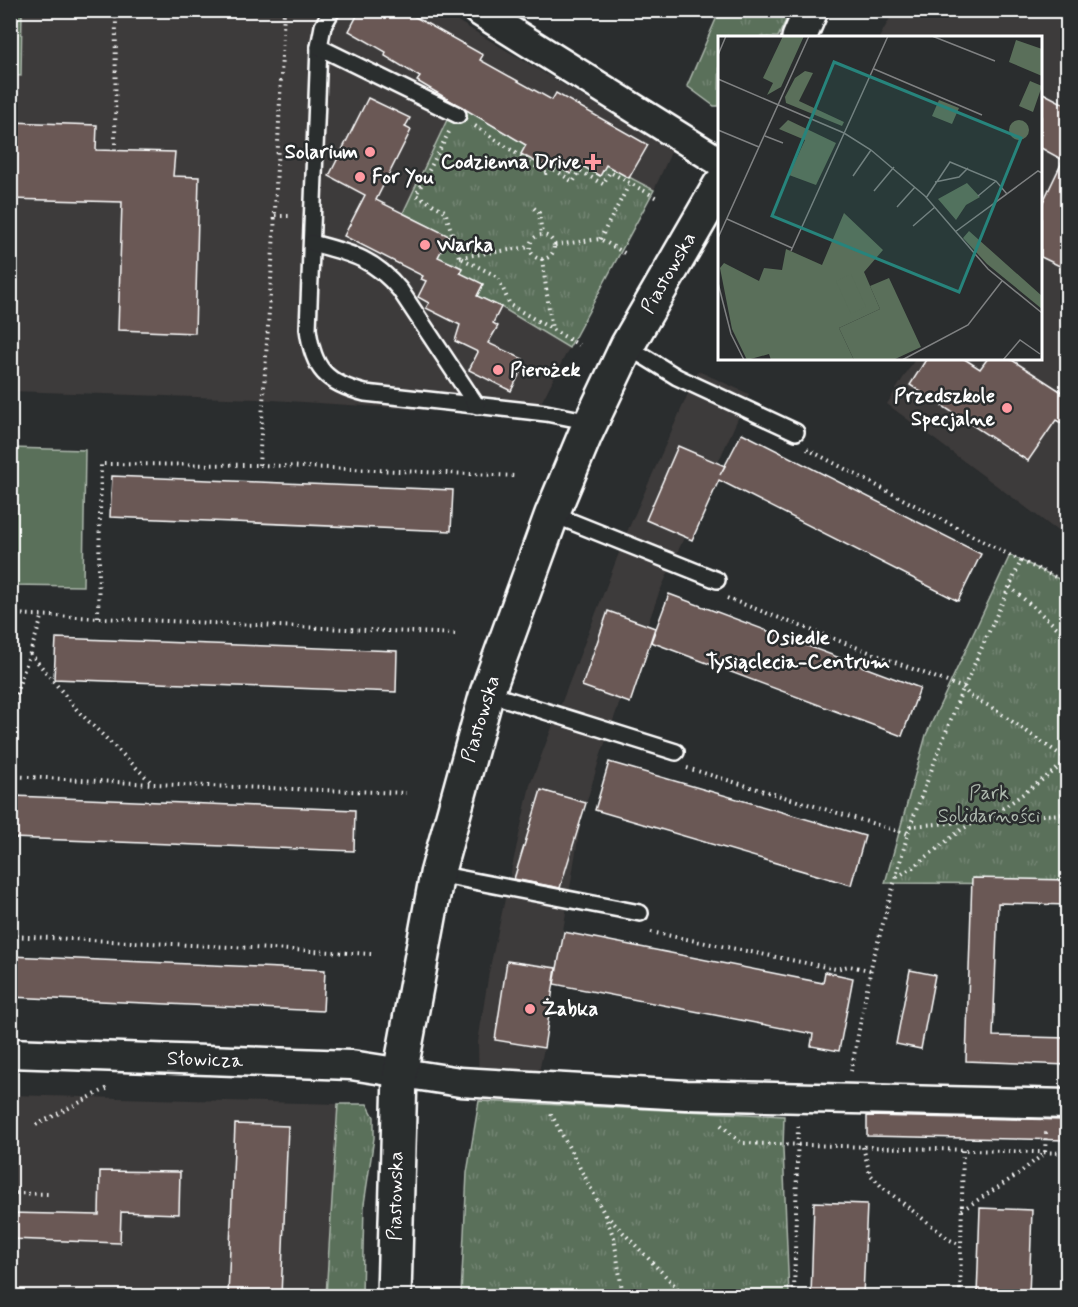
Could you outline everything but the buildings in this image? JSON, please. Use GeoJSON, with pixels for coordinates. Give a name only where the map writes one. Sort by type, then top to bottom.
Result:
{"type":"FeatureCollection","features":[{"type":"Feature","properties":{"kind":"street"},"geometry":{"type":"LineString","coordinates":[[477,10],[718,161]]}},
{"type":"Feature","properties":{"kind":"street"},"geometry":{"type":"LineString","coordinates":[[800,36],[812,10]]}},
{"type":"Feature","properties":{"kind":"street","name":"Piastowska"},"geometry":{"type":"LineString","coordinates":[[394,1296],[400,1074],[437,874],[487,693],[552,514],[591,422],[627,346],[718,188]]}},
{"type":"Feature","properties":{"kind":"street","name":"Słowicza"},"geometry":{"type":"LineString","coordinates":[[10,1053],[351,1065],[460,1082],[686,1095],[1068,1104]]}},
{"type":"Feature","properties":{"kind":"lane"},"geometry":{"type":"LineString","coordinates":[[332,10],[323,26],[319,47],[308,329],[311,350],[318,367],[330,379],[345,388],[365,393],[546,413],[591,422]]}},
{"type":"Feature","properties":{"kind":"lane"},"geometry":{"type":"LineString","coordinates":[[319,47],[458,115]]}},
{"type":"Feature","properties":{"kind":"lane"},"geometry":{"type":"LineString","coordinates":[[312,243],[358,256],[387,274],[477,406]]}},
{"type":"Feature","properties":{"kind":"lane"},"geometry":{"type":"LineString","coordinates":[[627,346],[677,377],[797,438]]}},
{"type":"Feature","properties":{"kind":"lane"},"geometry":{"type":"LineString","coordinates":[[552,514],[611,540],[717,580]]}},
{"type":"Feature","properties":{"kind":"lane"},"geometry":{"type":"LineString","coordinates":[[487,693],[677,758]]}},
{"type":"Feature","properties":{"kind":"lane"},"geometry":{"type":"LineString","coordinates":[[437,874],[640,913]]}},
{"type":"Feature","properties":{"kind":"path"},"geometry":{"type":"LineString","coordinates":[[115,150],[116,10]]}},
{"type":"Feature","properties":{"kind":"path"},"geometry":{"type":"LineString","coordinates":[[259,465],[274,233],[284,10]]}},
{"type":"Feature","properties":{"kind":"path"},"geometry":{"type":"LineString","coordinates":[[579,345],[510,305],[498,277],[459,257],[445,211],[416,195],[458,115],[546,173],[552,168],[573,182],[580,171],[603,184],[610,172],[657,198]]}},
{"type":"Feature","properties":{"kind":"path"},"geometry":{"type":"LineString","coordinates":[[600,239],[630,183]]}},
{"type":"Feature","properties":{"kind":"path"},"geometry":{"type":"LineString","coordinates":[[534,208],[539,213],[542,234]]}},
{"type":"Feature","properties":{"kind":"path"},"geometry":{"type":"LineString","coordinates":[[542,234],[552,239],[555,245],[554,252],[542,259],[536,258],[530,248],[531,241],[542,234]]}},
{"type":"Feature","properties":{"kind":"path"},"geometry":{"type":"LineString","coordinates":[[555,245],[600,239],[626,254]]}},
{"type":"Feature","properties":{"kind":"path"},"geometry":{"type":"LineString","coordinates":[[459,257],[530,248]]}},
{"type":"Feature","properties":{"kind":"path"},"geometry":{"type":"LineString","coordinates":[[542,259],[552,330]]}},
{"type":"Feature","properties":{"kind":"path"},"geometry":{"type":"LineString","coordinates":[[797,438],[1022,561],[1068,583]]}},
{"type":"Feature","properties":{"kind":"path"},"geometry":{"type":"LineString","coordinates":[[98,617],[101,464],[259,465],[516,476]]}},
{"type":"Feature","properties":{"kind":"path"},"geometry":{"type":"LineString","coordinates":[[846,1099],[870,970],[910,826],[963,688],[1022,561]]}},
{"type":"Feature","properties":{"kind":"path"},"geometry":{"type":"LineString","coordinates":[[1010,587],[1068,637]]}},
{"type":"Feature","properties":{"kind":"path"},"geometry":{"type":"LineString","coordinates":[[724,596],[963,688],[970,696],[991,707],[1068,761],[1005,807],[962,829],[915,866],[896,877]]}},
{"type":"Feature","properties":{"kind":"path"},"geometry":{"type":"LineString","coordinates":[[10,614],[457,634]]}},
{"type":"Feature","properties":{"kind":"path"},"geometry":{"type":"LineString","coordinates":[[10,711],[43,615]]}},
{"type":"Feature","properties":{"kind":"path"},"geometry":{"type":"LineString","coordinates":[[30,653],[78,711],[152,784]]}},
{"type":"Feature","properties":{"kind":"path"},"geometry":{"type":"LineString","coordinates":[[677,758],[908,834]]}},
{"type":"Feature","properties":{"kind":"path"},"geometry":{"type":"LineString","coordinates":[[10,776],[152,784],[406,793]]}},
{"type":"Feature","properties":{"kind":"path"},"geometry":{"type":"LineString","coordinates":[[910,826],[951,823],[985,817],[1068,814]]}},
{"type":"Feature","properties":{"kind":"path"},"geometry":{"type":"LineString","coordinates":[[642,930],[836,969],[849,966],[870,970]]}},
{"type":"Feature","properties":{"kind":"path"},"geometry":{"type":"LineString","coordinates":[[10,936],[372,954]]}},
{"type":"Feature","properties":{"kind":"path"},"geometry":{"type":"LineString","coordinates":[[36,1125],[108,1088]]}},
{"type":"Feature","properties":{"kind":"path"},"geometry":{"type":"LineString","coordinates":[[794,1296],[799,1098]]}},
{"type":"Feature","properties":{"kind":"path"},"geometry":{"type":"LineString","coordinates":[[549,1111],[604,1213],[614,1238],[623,1296]]}},
{"type":"Feature","properties":{"kind":"path"},"geometry":{"type":"LineString","coordinates":[[715,1120],[741,1143],[1068,1153]]}},
{"type":"Feature","properties":{"kind":"path"},"geometry":{"type":"LineString","coordinates":[[863,1147],[870,1174],[880,1186],[950,1240],[961,1245]]}},
{"type":"Feature","properties":{"kind":"path"},"geometry":{"type":"LineString","coordinates":[[960,1296],[963,1150]]}},
{"type":"Feature","properties":{"kind":"path"},"geometry":{"type":"LineString","coordinates":[[962,1210],[1014,1177],[1045,1153]]}},
{"type":"Feature","properties":{"kind":"path"},"geometry":{"type":"LineString","coordinates":[[10,1193],[49,1194]]}},
{"type":"Feature","properties":{"kind":"path"},"geometry":{"type":"LineString","coordinates":[[604,1213],[685,1296]]}},
{"type":"Feature","properties":{"kind":"shaded area"},"geometry":{"type":"Polygon","coordinates":[[[10,11],[441,11],[672,150],[654,190],[606,166],[600,176],[547,161],[543,166],[521,154],[526,144],[455,104],[403,213],[449,236],[450,262],[462,268],[461,273],[483,284],[478,296],[501,307],[569,348],[534,417],[257,399],[11,391],[10,11]]]}},
{"type":"Feature","properties":{"kind":"shaded area"},"geometry":{"type":"Polygon","coordinates":[[[894,11],[1067,11],[1067,538],[887,404],[914,360],[1042,360],[1042,36],[880,36],[894,11]]]}},
{"type":"Feature","properties":{"kind":"shaded area"},"geometry":{"type":"Polygon","coordinates":[[[698,371],[749,394],[659,593],[600,757],[581,821],[543,1053],[532,1105],[479,1101],[478,1042],[489,972],[530,785],[627,532],[698,371]]]}},
{"type":"Feature","properties":{"kind":"shaded area"},"geometry":{"type":"Polygon","coordinates":[[[11,1095],[338,1104],[326,1296],[11,1296],[11,1095]]]}},
{"type":"Feature","properties":{"kind":"green space"},"geometry":{"type":"Polygon","coordinates":[[[11,10],[22,11],[21,76],[11,75],[11,10]]]}},
{"type":"Feature","properties":{"kind":"green space"},"geometry":{"type":"Polygon","coordinates":[[[720,10],[790,11],[778,36],[718,36],[718,106],[714,106],[687,86],[720,10]]]}},
{"type":"Feature","properties":{"kind":"green space"},"geometry":{"type":"Polygon","coordinates":[[[455,103],[526,145],[521,154],[543,166],[547,161],[577,163],[600,176],[606,165],[654,190],[569,348],[501,307],[477,296],[483,284],[460,273],[462,268],[451,263],[448,267],[436,261],[448,236],[403,213],[455,103]]]}},
{"type":"Feature","properties":{"kind":"green space"},"geometry":{"type":"Polygon","coordinates":[[[11,448],[85,450],[83,586],[11,585],[11,448]]]}},
{"type":"Feature","properties":{"kind":"green space","name":"Park Solidarności"},"geometry":{"type":"Polygon","coordinates":[[[1010,555],[1067,583],[1067,884],[885,883],[926,735],[1010,555]]]}},
{"type":"Feature","properties":{"kind":"green space"},"geometry":{"type":"Polygon","coordinates":[[[479,1101],[784,1116],[783,1149],[789,1296],[624,1296],[540,1293],[539,1296],[461,1296],[467,1173],[479,1101]]]}},
{"type":"Feature","properties":{"kind":"green space"},"geometry":{"type":"Polygon","coordinates":[[[338,1104],[367,1104],[374,1117],[374,1138],[364,1204],[362,1296],[326,1296],[338,1104]]]}},
{"type":"Feature","properties":{"kind":"place","name":"Solarium"},"geometry":{"type":"Point","coordinates":[370,152]}},
{"type":"Feature","properties":{"kind":"place","name":"Codzienna Drive"},"geometry":{"type":"Point","coordinates":[593,162]}},
{"type":"Feature","properties":{"kind":"place","name":"For You"},"geometry":{"type":"Point","coordinates":[360,177]}},
{"type":"Feature","properties":{"kind":"place","name":"Warka"},"geometry":{"type":"Point","coordinates":[425,245]}},
{"type":"Feature","properties":{"kind":"place","name":"Pierożek"},"geometry":{"type":"Point","coordinates":[498,370]}},
{"type":"Feature","properties":{"kind":"place","name":"Przedszkole Specjalne"},"geometry":{"type":"Point","coordinates":[1007,408]}},
{"type":"Feature","properties":{"kind":"place","name":"Żabka"},"geometry":{"type":"Point","coordinates":[530,1009]}},
{"type":"Feature","properties":{"kind":"district","name":"Osiedle Tysiąclecia-Centrum"},"geometry":{"type":"Point","coordinates":[798,650]}}]}
